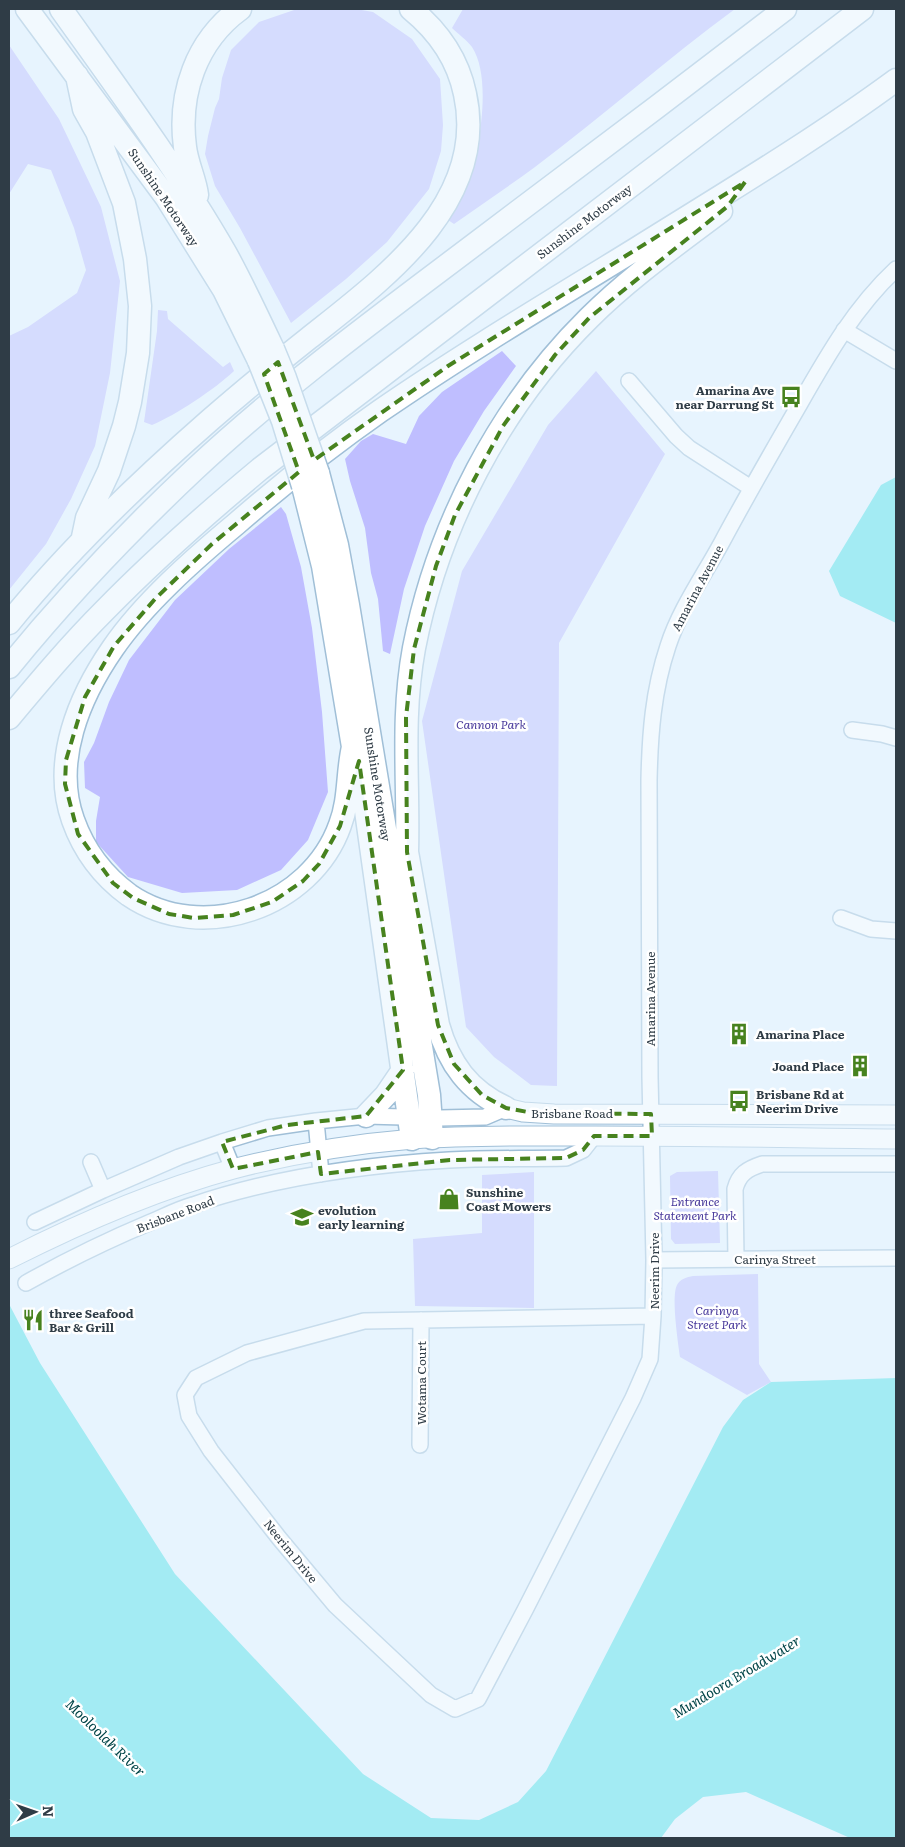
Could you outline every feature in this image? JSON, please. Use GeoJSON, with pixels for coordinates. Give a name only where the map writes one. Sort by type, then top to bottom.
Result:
{"type":"FeatureCollection","features":[{"type":"Feature","properties":{"kind":"highway","name":"Sunshine Motorway"},"geometry":{"type":"LineString","coordinates":[[27,9],[166,198],[266,355],[288,386],[311,479],[323,566],[353,747],[361,775],[403,1070],[421,1128]]}},
{"type":"Feature","properties":{"kind":"highway","name":"Sunshine Motorway"},"geometry":{"type":"LineString","coordinates":[[61,9],[156,144],[198,208],[244,288],[266,355]]}},
{"type":"Feature","properties":{"kind":"highway"},"geometry":{"type":"LineString","coordinates":[[198,208],[196,184],[185,149],[183,128],[188,85],[195,64],[205,46],[218,28],[240,9]]}},
{"type":"Feature","properties":{"kind":"highway"},"geometry":{"type":"LineString","coordinates":[[9,623],[82,541],[124,498],[253,382],[384,278],[419,242],[436,219],[460,171],[466,149],[468,106],[461,79],[447,48],[429,25],[411,9]]}},
{"type":"Feature","properties":{"kind":"highway"},"geometry":{"type":"LineString","coordinates":[[9,667],[81,583],[135,528],[196,469],[260,413],[393,306],[785,9]]}},
{"type":"Feature","properties":{"kind":"highway","name":"Sunshine Motorway"},"geometry":{"type":"LineString","coordinates":[[9,718],[56,662],[109,606],[197,522],[260,469],[862,9]]}},
{"type":"Feature","properties":{"kind":"highway"},"geometry":{"type":"LineString","coordinates":[[77,76],[84,109],[97,132],[124,203],[135,259],[140,306],[138,353],[124,426],[109,471],[87,518],[82,541]]}},
{"type":"Feature","properties":{"kind":"highway"},"geometry":{"type":"LineString","coordinates":[[353,747],[349,762],[349,784],[340,826],[319,864],[303,881],[285,894],[253,910],[233,915],[194,918],[149,906],[133,898],[113,883],[99,868],[78,834],[69,808],[65,784],[66,760],[72,732],[85,696],[100,668],[114,646],[132,624],[212,544],[275,490],[378,413],[464,356],[826,130],[896,80]]}},
{"type":"Feature","properties":{"kind":"highway"},"geometry":{"type":"LineString","coordinates":[[407,852],[406,716],[414,649],[436,566],[455,516],[480,465],[524,395],[555,355],[589,318],[621,289],[728,206],[745,182]]}},
{"type":"Feature","properties":{"kind":"highway","name":"Sunshine Motorway"},"geometry":{"type":"LineString","coordinates":[[311,479],[337,545],[344,578],[429,1095],[421,1128]]}},
{"type":"Feature","properties":{"kind":"highway"},"geometry":{"type":"LineString","coordinates":[[344,578],[356,604],[399,828],[407,852],[438,1025],[454,1064],[472,1086],[482,1095],[506,1108]]}},
{"type":"Feature","properties":{"kind":"highway"},"geometry":{"type":"LineString","coordinates":[[366,1116],[386,1095],[403,1070]]}},
{"type":"Feature","properties":{"kind":"main road","name":"Brisbane Road"},"geometry":{"type":"LineString","coordinates":[[506,1108],[533,1113],[896,1115]]}},
{"type":"Feature","properties":{"kind":"main road","name":"Brisbane Road"},"geometry":{"type":"LineString","coordinates":[[9,1259],[50,1238],[168,1189],[232,1170],[421,1128],[594,1136],[896,1139]]}},
{"type":"Feature","properties":{"kind":"street","name":"Amarina Avenue"},"geometry":{"type":"LineString","coordinates":[[652,1136],[649,780],[650,734],[653,707],[661,670],[676,624],[751,488],[844,330],[865,301],[896,269]]}},
{"type":"Feature","properties":{"kind":"street"},"geometry":{"type":"LineString","coordinates":[[844,330],[896,361]]}},
{"type":"Feature","properties":{"kind":"street"},"geometry":{"type":"LineString","coordinates":[[629,381],[676,436],[689,448],[751,488]]}},
{"type":"Feature","properties":{"kind":"street"},"geometry":{"type":"LineString","coordinates":[[852,730],[896,738]]}},
{"type":"Feature","properties":{"kind":"street"},"geometry":{"type":"LineString","coordinates":[[841,918],[871,928],[896,931]]}},
{"type":"Feature","properties":{"kind":"street","name":"Brisbane Road"},"geometry":{"type":"LineString","coordinates":[[36,1222],[178,1157],[268,1128],[316,1120],[366,1116],[421,1128],[485,1117],[506,1108]]}},
{"type":"Feature","properties":{"kind":"street"},"geometry":{"type":"LineString","coordinates":[[316,1120],[321,1174]]}},
{"type":"Feature","properties":{"kind":"street","name":"Brisbane Road"},"geometry":{"type":"LineString","coordinates":[[26,1283],[117,1236],[193,1205],[259,1186],[321,1174],[450,1160],[566,1158],[583,1150],[594,1136]]}},
{"type":"Feature","properties":{"kind":"street","name":"Neerim Drive"},"geometry":{"type":"LineString","coordinates":[[652,1136],[654,1260],[653,1316],[650,1359],[634,1398],[478,1699],[455,1709],[431,1695],[335,1605],[279,1538],[211,1450],[189,1416],[186,1395],[196,1378],[247,1354],[364,1321],[653,1316]]}},
{"type":"Feature","properties":{"kind":"street"},"geometry":{"type":"LineString","coordinates":[[222,1142],[232,1170]]}},
{"type":"Feature","properties":{"kind":"street"},"geometry":{"type":"LineString","coordinates":[[91,1162],[103,1190]]}},
{"type":"Feature","properties":{"kind":"street"},"geometry":{"type":"LineString","coordinates":[[736,1259],[735,1189],[738,1179],[746,1171],[762,1164],[896,1164]]}},
{"type":"Feature","properties":{"kind":"street","name":"Carinya Street"},"geometry":{"type":"LineString","coordinates":[[654,1260],[896,1258]]}},
{"type":"Feature","properties":{"kind":"street","name":"Wotama Court"},"geometry":{"type":"LineString","coordinates":[[420,1445],[421,1320]]}},
{"type":"Feature","properties":{"kind":"highlighted area"},"geometry":{"type":"Polygon","coordinates":[[[745,182],[728,206],[589,318],[555,355],[503,426],[455,515],[436,566],[414,649],[406,717],[407,852],[438,1025],[454,1064],[482,1095],[506,1108],[533,1113],[651,1114],[652,1136],[594,1136],[583,1150],[566,1158],[450,1160],[321,1174],[318,1152],[233,1169],[222,1142],[287,1125],[366,1116],[403,1070],[359,761],[340,826],[319,864],[303,881],[272,902],[233,915],[194,918],[169,914],[133,898],[113,883],[78,834],[65,784],[66,760],[85,697],[114,646],[155,599],[212,544],[299,472],[264,374],[278,362],[314,460],[448,366],[745,182]]]}},
{"type":"Feature","properties":{"kind":"green space"},"geometry":{"type":"Polygon","coordinates":[[[297,9],[356,9],[373,12],[412,39],[440,79],[443,125],[441,151],[429,189],[387,242],[346,279],[291,323],[215,186],[205,154],[215,108],[219,99],[222,78],[231,50],[259,22],[297,9]]]}},
{"type":"Feature","properties":{"kind":"green space"},"geometry":{"type":"Polygon","coordinates":[[[463,9],[735,9],[535,167],[454,224],[448,220],[463,193],[470,175],[479,138],[483,97],[482,78],[472,47],[452,28],[463,9]]]}},
{"type":"Feature","properties":{"kind":"green space"},"geometry":{"type":"Polygon","coordinates":[[[9,45],[59,119],[101,207],[120,281],[110,373],[95,446],[71,499],[46,544],[9,590],[9,336],[28,327],[77,293],[86,270],[74,228],[51,170],[28,164],[9,194],[9,45]]]}},
{"type":"Feature","properties":{"kind":"green space"},"geometry":{"type":"Polygon","coordinates":[[[158,310],[167,311],[168,319],[223,367],[230,362],[234,371],[217,386],[195,401],[152,425],[144,422],[157,331],[158,310]]]}},
{"type":"Feature","properties":{"kind":"green space"},"geometry":{"type":"Polygon","coordinates":[[[502,351],[516,366],[484,411],[454,461],[425,526],[404,589],[390,654],[383,651],[378,599],[371,573],[365,528],[345,459],[361,441],[373,434],[406,444],[419,416],[442,392],[502,351]]]}},
{"type":"Feature","properties":{"kind":"green space","name":"Cannon Park"},"geometry":{"type":"Polygon","coordinates":[[[596,371],[665,454],[559,643],[557,1086],[531,1085],[494,1057],[466,1027],[422,721],[462,571],[548,425],[596,371]]]}},
{"type":"Feature","properties":{"kind":"green space"},"geometry":{"type":"Polygon","coordinates":[[[281,507],[286,514],[301,567],[312,628],[322,712],[328,792],[308,840],[281,870],[237,890],[182,893],[128,877],[96,842],[96,821],[100,797],[85,788],[84,762],[129,660],[175,600],[229,549],[281,507]]]}},
{"type":"Feature","properties":{"kind":"green space","name":"Entrance Statement Park"},"geometry":{"type":"Polygon","coordinates":[[[718,1171],[720,1243],[675,1244],[671,1239],[670,1176],[677,1172],[718,1171]]]}},
{"type":"Feature","properties":{"kind":"green space"},"geometry":{"type":"Polygon","coordinates":[[[534,1172],[534,1308],[415,1306],[413,1239],[482,1233],[482,1175],[534,1172]]]}},
{"type":"Feature","properties":{"kind":"green space","name":"Carinya Street Park"},"geometry":{"type":"Polygon","coordinates":[[[758,1274],[759,1364],[771,1382],[747,1395],[680,1357],[675,1291],[680,1281],[691,1276],[758,1274]]]}},
{"type":"Feature","properties":{"kind":"water"},"geometry":{"type":"Polygon","coordinates":[[[896,477],[896,623],[840,596],[829,571],[881,485],[896,477]]]}},
{"type":"Feature","properties":{"kind":"water"},"geometry":{"type":"Polygon","coordinates":[[[9,1304],[40,1363],[175,1574],[363,1774],[431,1818],[479,1820],[518,1802],[546,1771],[723,1427],[743,1400],[771,1382],[896,1378],[896,1838],[850,1838],[746,1792],[703,1797],[675,1819],[661,1838],[9,1838],[9,1304]]]}},
{"type":"Feature","properties":{"kind":"place","name":"Amarina Ave near Darrung St"},"geometry":{"type":"Point","coordinates":[791,397]}},
{"type":"Feature","properties":{"kind":"place","name":"Amarina Place"},"geometry":{"type":"Point","coordinates":[739,1034]}},
{"type":"Feature","properties":{"kind":"place","name":"Joand Place"},"geometry":{"type":"Point","coordinates":[860,1066]}},
{"type":"Feature","properties":{"kind":"place","name":"Brisbane Rd at Neerim Drive"},"geometry":{"type":"Point","coordinates":[739,1101]}},
{"type":"Feature","properties":{"kind":"place","name":"Sunshine Coast Mowers"},"geometry":{"type":"Point","coordinates":[449,1199]}},
{"type":"Feature","properties":{"kind":"place","name":"evolution early learning"},"geometry":{"type":"Point","coordinates":[302,1217]}},
{"type":"Feature","properties":{"kind":"place","name":"three Seafood Bar & Grill"},"geometry":{"type":"Point","coordinates":[33,1320]}},
{"type":"Feature","properties":{"kind":"water label","name":"Mundoora Broadwater"},"geometry":{"type":"Point","coordinates":[736,1676]}},
{"type":"Feature","properties":{"kind":"water label","name":"Mooloolah River"},"geometry":{"type":"Point","coordinates":[106,1737]}}]}
